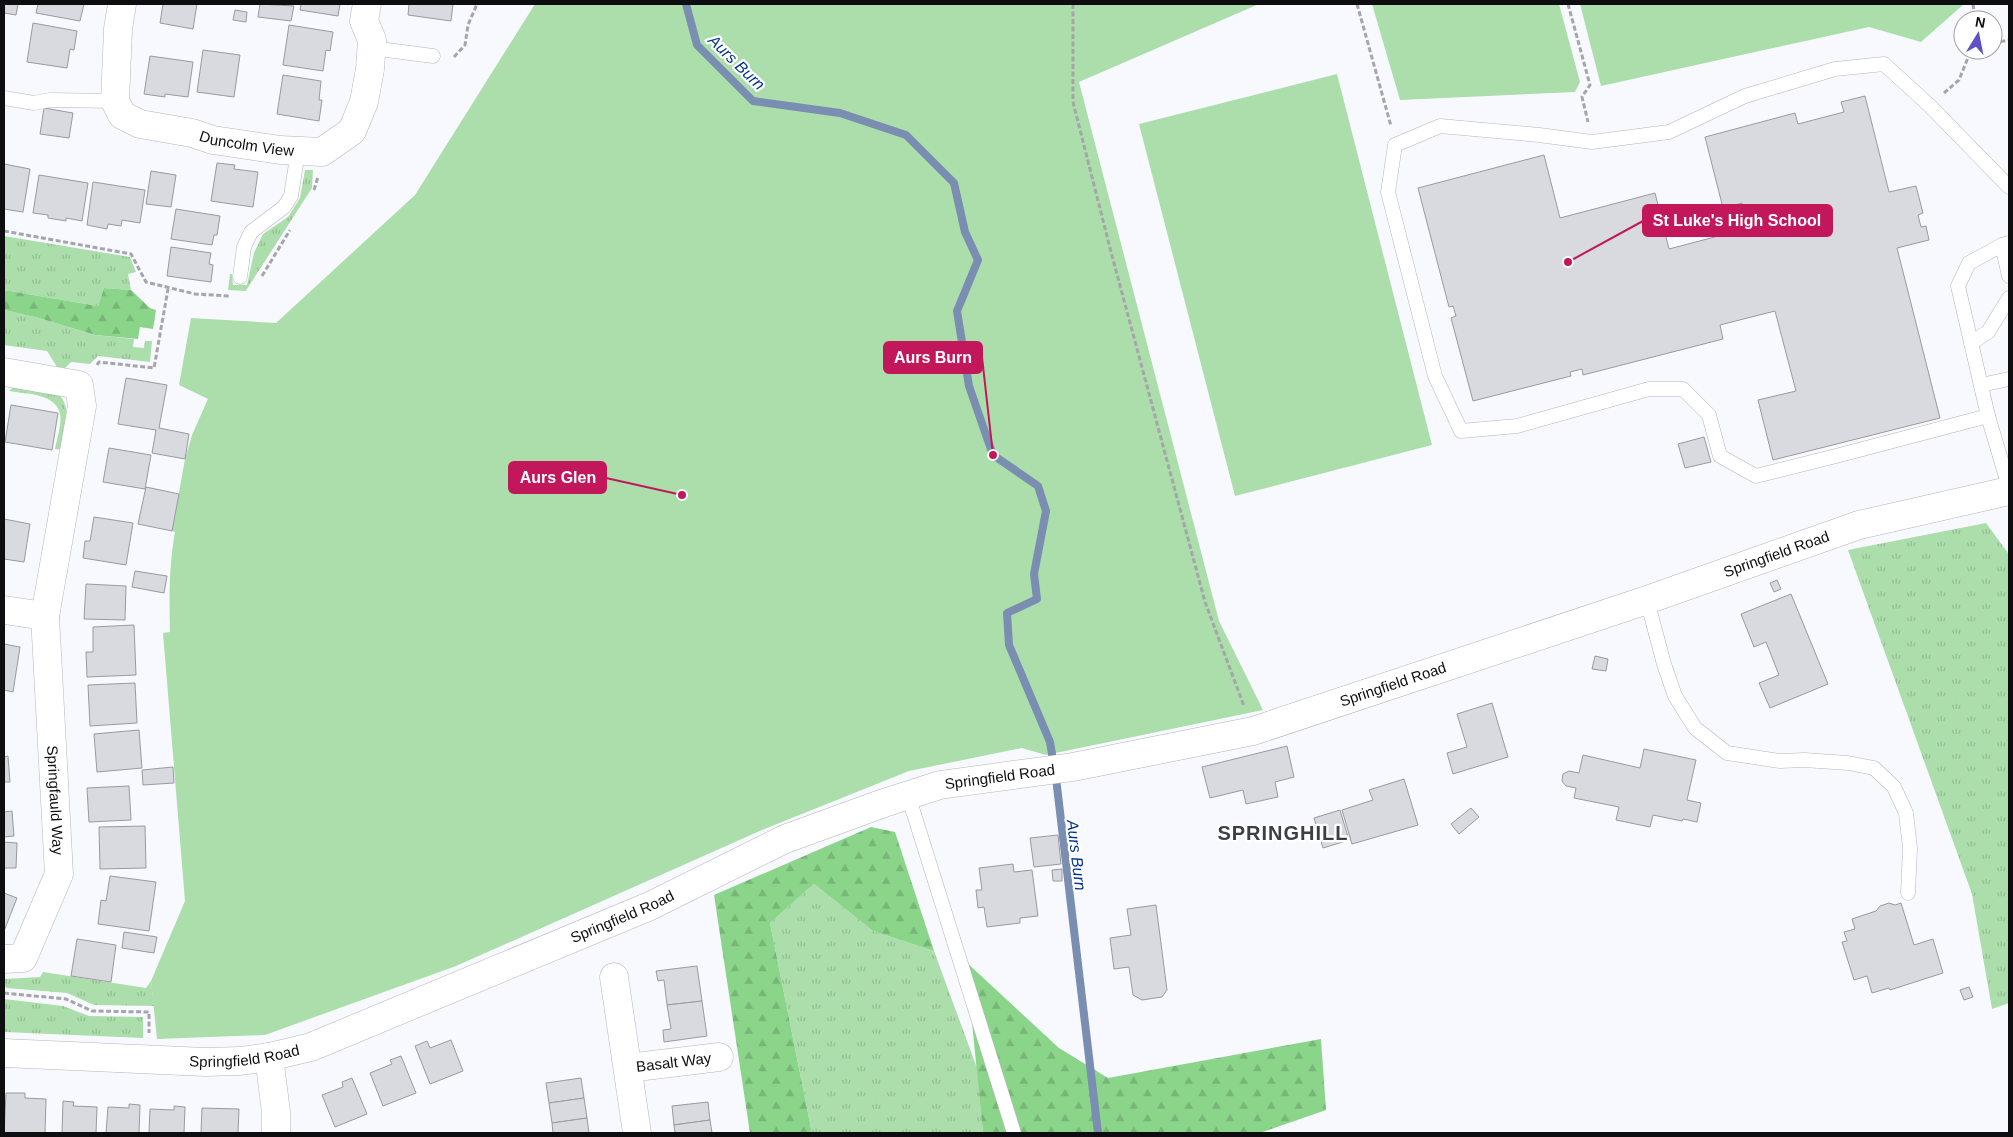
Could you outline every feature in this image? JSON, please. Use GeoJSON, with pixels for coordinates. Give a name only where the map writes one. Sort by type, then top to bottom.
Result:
{"type":"FeatureCollection","features":[{"type":"Feature","properties":{"kind":"street"},"geometry":{"type":"LineString","coordinates":[[115,101],[118,29],[122,4]]}},
{"type":"Feature","properties":{"kind":"street"},"geometry":{"type":"LineString","coordinates":[[310,152],[352,131],[364,102],[372,40],[364,21],[366,4]]}},
{"type":"Feature","properties":{"kind":"street","name":"Duncolm View"},"geometry":{"type":"LineString","coordinates":[[115,101],[122,116],[140,124],[192,133],[213,140],[280,150],[310,152]]}},
{"type":"Feature","properties":{"kind":"street"},"geometry":{"type":"LineString","coordinates":[[4,372],[79,385]]}},
{"type":"Feature","properties":{"kind":"street","name":"Springfauld Way"},"geometry":{"type":"LineString","coordinates":[[4,959],[23,958],[59,874],[45,616],[82,406],[79,385]]}},
{"type":"Feature","properties":{"kind":"street","name":"Springfield Road"},"geometry":{"type":"LineString","coordinates":[[4,1053],[205,1062],[240,1061],[268,1057],[311,1046],[650,906],[785,839],[908,795],[940,785],[1073,767],[1253,731],[1647,600],[1859,525],[2009,489]]}},
{"type":"Feature","properties":{"kind":"street"},"geometry":{"type":"LineString","coordinates":[[4,610],[45,616]]}},
{"type":"Feature","properties":{"kind":"street","name":"Basalt Way"},"geometry":{"type":"LineString","coordinates":[[614,977],[637,1133]]}},
{"type":"Feature","properties":{"kind":"street"},"geometry":{"type":"LineString","coordinates":[[268,1057],[276,1112],[276,1133]]}},
{"type":"Feature","properties":{"kind":"street","name":"Basalt Way"},"geometry":{"type":"LineString","coordinates":[[628,1068],[719,1057]]}},
{"type":"Feature","properties":{"kind":"lane"},"geometry":{"type":"LineString","coordinates":[[371,48],[434,56]]}},
{"type":"Feature","properties":{"kind":"lane"},"geometry":{"type":"LineString","coordinates":[[1988,416],[1756,476],[1720,456],[1709,415],[1684,389],[1649,389],[1517,426],[1461,431],[1435,376],[1388,192],[1396,145],[1440,126],[1592,142],[1669,132],[1745,96],[1835,69],[1884,64],[1930,106],[2009,187]]}},
{"type":"Feature","properties":{"kind":"lane"},"geometry":{"type":"LineString","coordinates":[[4,98],[34,103],[50,100],[115,101]]}},
{"type":"Feature","properties":{"kind":"lane"},"geometry":{"type":"LineString","coordinates":[[240,276],[244,247],[251,232],[284,207],[291,196],[310,152]]}},
{"type":"Feature","properties":{"kind":"lane"},"geometry":{"type":"LineString","coordinates":[[2009,276],[2006,244],[1969,263],[1958,286],[1988,416],[2009,489]]}},
{"type":"Feature","properties":{"kind":"lane"},"geometry":{"type":"LineString","coordinates":[[1971,343],[1988,332],[2005,311],[2009,298]]}},
{"type":"Feature","properties":{"kind":"lane"},"geometry":{"type":"LineString","coordinates":[[1981,385],[2009,379]]}},
{"type":"Feature","properties":{"kind":"lane"},"geometry":{"type":"LineString","coordinates":[[1647,600],[1664,664],[1675,696],[1695,728],[1727,753],[1780,762],[1804,760],[1848,763],[1874,768],[1894,787],[1906,813],[1910,848],[1908,893]]}},
{"type":"Feature","properties":{"kind":"lane"},"geometry":{"type":"LineString","coordinates":[[908,795],[1014,1133]]}},
{"type":"Feature","properties":{"kind":"path"},"geometry":{"type":"LineString","coordinates":[[434,56],[453,58],[465,45],[468,25],[477,4]]}},
{"type":"Feature","properties":{"kind":"path"},"geometry":{"type":"LineString","coordinates":[[1073,4],[1073,102],[1111,252],[1205,602],[1253,731]]}},
{"type":"Feature","properties":{"kind":"path"},"geometry":{"type":"LineString","coordinates":[[1356,4],[1395,139],[1400,143]]}},
{"type":"Feature","properties":{"kind":"path"},"geometry":{"type":"LineString","coordinates":[[1568,4],[1590,84],[1582,97],[1592,142]]}},
{"type":"Feature","properties":{"kind":"path"},"geometry":{"type":"LineString","coordinates":[[1930,106],[1959,80],[1966,60]]}},
{"type":"Feature","properties":{"kind":"path"},"geometry":{"type":"LineString","coordinates":[[310,152],[316,186],[311,194]]}},
{"type":"Feature","properties":{"kind":"path"},"geometry":{"type":"LineString","coordinates":[[260,280],[291,228]]}},
{"type":"Feature","properties":{"kind":"path"},"geometry":{"type":"LineString","coordinates":[[4,231],[131,254],[146,282],[195,294],[231,296]]}},
{"type":"Feature","properties":{"kind":"path"},"geometry":{"type":"LineString","coordinates":[[79,385],[99,362],[154,368],[168,288]]}},
{"type":"Feature","properties":{"kind":"path"},"geometry":{"type":"LineString","coordinates":[[4,993],[66,999],[92,1011],[149,1012],[149,1058]]}},
{"type":"Feature","properties":{"kind":"green space"},"geometry":{"type":"Polygon","coordinates":[[[535,4],[1259,4],[1079,82],[1219,621],[1263,710],[1046,755],[1022,748],[909,771],[762,830],[456,966],[265,1035],[157,1039],[151,981],[185,901],[163,633],[170,632],[170,582],[175,532],[172,531],[185,459],[192,435],[208,399],[179,385],[191,318],[276,323],[415,195],[535,4]]]}},
{"type":"Feature","properties":{"kind":"green space"},"geometry":{"type":"Polygon","coordinates":[[[1372,4],[1559,4],[1580,82],[1575,92],[1400,100],[1372,4]]]}},
{"type":"Feature","properties":{"kind":"green space"},"geometry":{"type":"Polygon","coordinates":[[[1580,4],[1964,4],[1957,10],[1953,10],[1953,14],[1921,42],[1869,27],[1601,86],[1580,4]]]}},
{"type":"Feature","properties":{"kind":"green space"},"geometry":{"type":"Polygon","coordinates":[[[1337,74],[1432,445],[1235,496],[1139,124],[1337,74]]]}},
{"type":"Feature","properties":{"kind":"green space"},"geometry":{"type":"Polygon","coordinates":[[[305,170],[313,170],[312,188],[246,291],[228,290],[230,274],[232,274],[233,285],[247,285],[254,253],[263,234],[288,217],[300,198],[305,170]]]}},
{"type":"Feature","properties":{"kind":"green space"},"geometry":{"type":"Polygon","coordinates":[[[4,236],[130,257],[136,272],[128,274],[131,290],[104,288],[98,306],[4,290],[4,236]]]}},
{"type":"Feature","properties":{"kind":"green space"},"geometry":{"type":"Polygon","coordinates":[[[104,288],[131,290],[150,308],[156,310],[153,329],[140,327],[138,339],[95,335],[39,318],[4,310],[4,290],[98,306],[104,288]]]}},
{"type":"Feature","properties":{"kind":"green space"},"geometry":{"type":"Polygon","coordinates":[[[4,310],[39,318],[95,335],[134,339],[133,347],[144,348],[145,341],[152,341],[150,362],[98,356],[90,364],[71,362],[65,368],[57,367],[47,351],[4,345],[4,310]]]}},
{"type":"Feature","properties":{"kind":"green space"},"geometry":{"type":"Polygon","coordinates":[[[16,384],[48,388],[59,394],[66,408],[67,417],[62,450],[55,449],[60,422],[60,414],[57,407],[46,398],[9,391],[16,384]]]}},
{"type":"Feature","properties":{"kind":"green space"},"geometry":{"type":"Polygon","coordinates":[[[1986,523],[2008,553],[2009,559],[2009,1003],[1992,1009],[1972,894],[1848,550],[1986,523]]]}},
{"type":"Feature","properties":{"kind":"green space"},"geometry":{"type":"Polygon","coordinates":[[[871,827],[895,832],[934,951],[873,931],[814,884],[770,923],[812,1133],[750,1133],[714,895],[871,827]]]}},
{"type":"Feature","properties":{"kind":"green space"},"geometry":{"type":"Polygon","coordinates":[[[814,884],[873,931],[934,951],[977,1068],[983,1133],[812,1133],[770,923],[814,884]]]}},
{"type":"Feature","properties":{"kind":"green space"},"geometry":{"type":"Polygon","coordinates":[[[966,962],[1059,1048],[1108,1078],[1321,1039],[1326,1110],[1260,1133],[983,1133],[966,962]]]}},
{"type":"Feature","properties":{"kind":"green space"},"geometry":{"type":"Polygon","coordinates":[[[43,972],[146,988],[151,981],[154,1006],[94,1005],[67,993],[7,988],[4,986],[4,979],[40,977],[43,972]]]}},
{"type":"Feature","properties":{"kind":"green space"},"geometry":{"type":"Polygon","coordinates":[[[4,999],[63,1006],[89,1016],[143,1017],[143,1038],[4,1032],[4,999]]]}},
{"type":"Feature","properties":{"kind":"building"},"geometry":{"type":"Polygon","coordinates":[[[4,4],[18,4],[16,15],[4,13],[4,4]]]}},
{"type":"Feature","properties":{"kind":"building"},"geometry":{"type":"Polygon","coordinates":[[[38,4],[84,4],[80,21],[36,13],[38,4]]]}},
{"type":"Feature","properties":{"kind":"building"},"geometry":{"type":"Polygon","coordinates":[[[163,4],[197,4],[193,29],[160,23],[163,4]]]}},
{"type":"Feature","properties":{"kind":"building"},"geometry":{"type":"Polygon","coordinates":[[[260,4],[294,6],[291,21],[258,17],[260,4]]]}},
{"type":"Feature","properties":{"kind":"building"},"geometry":{"type":"Polygon","coordinates":[[[301,4],[340,4],[338,16],[300,10],[301,4]]]}},
{"type":"Feature","properties":{"kind":"building"},"geometry":{"type":"Polygon","coordinates":[[[409,4],[453,4],[451,21],[408,15],[409,4]]]}},
{"type":"Feature","properties":{"kind":"building"},"geometry":{"type":"Polygon","coordinates":[[[235,10],[247,12],[246,22],[233,20],[235,10]]]}},
{"type":"Feature","properties":{"kind":"building"},"geometry":{"type":"Polygon","coordinates":[[[33,23],[77,31],[74,50],[70,49],[67,68],[27,62],[33,23]]]}},
{"type":"Feature","properties":{"kind":"building"},"geometry":{"type":"Polygon","coordinates":[[[289,25],[333,32],[330,51],[326,50],[323,71],[283,65],[289,25]]]}},
{"type":"Feature","properties":{"kind":"building"},"geometry":{"type":"Polygon","coordinates":[[[203,50],[240,55],[234,97],[197,92],[203,50]]]}},
{"type":"Feature","properties":{"kind":"building"},"geometry":{"type":"Polygon","coordinates":[[[150,56],[193,62],[188,97],[165,94],[165,97],[144,94],[150,56]]]}},
{"type":"Feature","properties":{"kind":"building"},"geometry":{"type":"Polygon","coordinates":[[[283,75],[321,81],[319,100],[322,100],[319,121],[277,114],[283,75]]]}},
{"type":"Feature","properties":{"kind":"building"},"geometry":{"type":"Polygon","coordinates":[[[1865,96],[1889,192],[1916,186],[1923,213],[1918,215],[1921,227],[1926,226],[1929,240],[1897,248],[1940,418],[1773,460],[1758,400],[1796,391],[1775,311],[1720,325],[1723,339],[1583,375],[1582,369],[1570,372],[1571,376],[1473,401],[1451,318],[1456,316],[1453,306],[1449,307],[1418,188],[1544,155],[1560,218],[1655,193],[1669,249],[1749,228],[1742,203],[1723,208],[1705,137],[1795,113],[1798,124],[1844,112],[1841,102],[1865,96]]]}},
{"type":"Feature","properties":{"kind":"building"},"geometry":{"type":"Polygon","coordinates":[[[44,108],[73,113],[69,138],[40,134],[44,108]]]}},
{"type":"Feature","properties":{"kind":"building"},"geometry":{"type":"Polygon","coordinates":[[[217,163],[235,165],[234,169],[258,172],[253,207],[211,201],[217,163]]]}},
{"type":"Feature","properties":{"kind":"building"},"geometry":{"type":"Polygon","coordinates":[[[4,164],[30,169],[23,212],[4,209],[4,164]]]}},
{"type":"Feature","properties":{"kind":"building"},"geometry":{"type":"Polygon","coordinates":[[[151,171],[176,175],[171,207],[146,204],[151,171]]]}},
{"type":"Feature","properties":{"kind":"building"},"geometry":{"type":"Polygon","coordinates":[[[39,175],[88,183],[82,221],[66,218],[66,221],[48,218],[48,215],[33,213],[39,175]]]}},
{"type":"Feature","properties":{"kind":"building"},"geometry":{"type":"Polygon","coordinates":[[[93,182],[145,190],[140,223],[122,220],[121,226],[108,224],[107,229],[87,225],[93,182]]]}},
{"type":"Feature","properties":{"kind":"building"},"geometry":{"type":"Polygon","coordinates":[[[176,209],[220,216],[217,235],[214,235],[212,245],[171,239],[176,209]]]}},
{"type":"Feature","properties":{"kind":"building"},"geometry":{"type":"Polygon","coordinates":[[[171,247],[211,253],[209,264],[213,265],[211,282],[167,276],[171,247]]]}},
{"type":"Feature","properties":{"kind":"building"},"geometry":{"type":"Polygon","coordinates":[[[126,378],[167,385],[159,428],[189,434],[185,459],[152,453],[156,430],[118,424],[126,378]]]}},
{"type":"Feature","properties":{"kind":"building"},"geometry":{"type":"Polygon","coordinates":[[[11,405],[58,413],[52,450],[5,442],[11,405]]]}},
{"type":"Feature","properties":{"kind":"building"},"geometry":{"type":"Polygon","coordinates":[[[1704,437],[1711,462],[1685,468],[1678,444],[1704,437]]]}},
{"type":"Feature","properties":{"kind":"building"},"geometry":{"type":"Polygon","coordinates":[[[109,448],[151,455],[145,489],[103,482],[109,448]]]}},
{"type":"Feature","properties":{"kind":"building"},"geometry":{"type":"Polygon","coordinates":[[[146,487],[179,494],[172,531],[138,524],[146,487]]]}},
{"type":"Feature","properties":{"kind":"building"},"geometry":{"type":"Polygon","coordinates":[[[94,517],[133,523],[126,565],[83,558],[85,541],[90,541],[94,517]]]}},
{"type":"Feature","properties":{"kind":"building"},"geometry":{"type":"Polygon","coordinates":[[[4,519],[30,524],[24,562],[4,559],[4,519]]]}},
{"type":"Feature","properties":{"kind":"building"},"geometry":{"type":"Polygon","coordinates":[[[135,571],[167,576],[164,593],[132,587],[135,571]]]}},
{"type":"Feature","properties":{"kind":"building"},"geometry":{"type":"Polygon","coordinates":[[[1777,580],[1781,589],[1774,592],[1770,583],[1777,580]]]}},
{"type":"Feature","properties":{"kind":"building"},"geometry":{"type":"Polygon","coordinates":[[[86,584],[126,586],[125,620],[84,619],[86,584]]]}},
{"type":"Feature","properties":{"kind":"building"},"geometry":{"type":"Polygon","coordinates":[[[1791,594],[1828,684],[1770,708],[1759,683],[1779,675],[1766,642],[1754,647],[1741,614],[1791,594]]]}},
{"type":"Feature","properties":{"kind":"building"},"geometry":{"type":"Polygon","coordinates":[[[134,625],[136,675],[87,677],[86,652],[93,652],[93,627],[134,625]]]}},
{"type":"Feature","properties":{"kind":"building"},"geometry":{"type":"Polygon","coordinates":[[[4,644],[20,647],[13,692],[4,690],[4,644]]]}},
{"type":"Feature","properties":{"kind":"building"},"geometry":{"type":"Polygon","coordinates":[[[1595,656],[1608,659],[1606,671],[1592,669],[1595,656]]]}},
{"type":"Feature","properties":{"kind":"building"},"geometry":{"type":"Polygon","coordinates":[[[135,683],[137,723],[90,726],[88,685],[135,683]]]}},
{"type":"Feature","properties":{"kind":"building"},"geometry":{"type":"Polygon","coordinates":[[[1492,703],[1508,757],[1453,774],[1447,753],[1467,747],[1457,714],[1492,703]]]}},
{"type":"Feature","properties":{"kind":"building"},"geometry":{"type":"Polygon","coordinates":[[[139,730],[142,768],[97,772],[94,734],[139,730]]]}},
{"type":"Feature","properties":{"kind":"building"},"geometry":{"type":"Polygon","coordinates":[[[1287,746],[1294,777],[1275,782],[1278,797],[1246,804],[1243,790],[1210,798],[1202,767],[1287,746]]]}},
{"type":"Feature","properties":{"kind":"building"},"geometry":{"type":"Polygon","coordinates":[[[1644,749],[1696,760],[1687,800],[1701,803],[1697,822],[1653,815],[1650,827],[1616,820],[1619,807],[1574,798],[1576,788],[1566,786],[1562,781],[1563,774],[1569,771],[1579,773],[1583,755],[1640,768],[1644,749]]]}},
{"type":"Feature","properties":{"kind":"building"},"geometry":{"type":"Polygon","coordinates":[[[8,756],[10,782],[4,782],[4,757],[8,756]]]}},
{"type":"Feature","properties":{"kind":"building"},"geometry":{"type":"Polygon","coordinates":[[[173,767],[174,783],[143,785],[142,770],[173,767]]]}},
{"type":"Feature","properties":{"kind":"building"},"geometry":{"type":"Polygon","coordinates":[[[1404,779],[1418,825],[1352,844],[1342,810],[1373,800],[1369,790],[1404,779]]]}},
{"type":"Feature","properties":{"kind":"building"},"geometry":{"type":"Polygon","coordinates":[[[129,786],[131,820],[89,822],[87,788],[129,786]]]}},
{"type":"Feature","properties":{"kind":"building"},"geometry":{"type":"Polygon","coordinates":[[[1471,808],[1479,817],[1459,834],[1451,824],[1471,808]]]}},
{"type":"Feature","properties":{"kind":"building"},"geometry":{"type":"Polygon","coordinates":[[[1340,810],[1349,840],[1323,848],[1314,818],[1340,810]]]}},
{"type":"Feature","properties":{"kind":"building"},"geometry":{"type":"Polygon","coordinates":[[[12,811],[14,836],[4,837],[4,812],[12,811]]]}},
{"type":"Feature","properties":{"kind":"building"},"geometry":{"type":"Polygon","coordinates":[[[145,826],[146,868],[100,869],[99,827],[145,826]]]}},
{"type":"Feature","properties":{"kind":"building"},"geometry":{"type":"Polygon","coordinates":[[[1058,835],[1061,864],[1034,867],[1030,838],[1058,835]]]}},
{"type":"Feature","properties":{"kind":"building"},"geometry":{"type":"Polygon","coordinates":[[[4,842],[17,843],[16,868],[4,868],[4,842]]]}},
{"type":"Feature","properties":{"kind":"building"},"geometry":{"type":"Polygon","coordinates":[[[1013,864],[1014,872],[1032,870],[1038,916],[1020,918],[1020,923],[987,927],[984,907],[978,908],[976,890],[982,890],[979,868],[1013,864]]]}},
{"type":"Feature","properties":{"kind":"building"},"geometry":{"type":"Polygon","coordinates":[[[1062,869],[1062,881],[1053,881],[1052,870],[1062,869]]]}},
{"type":"Feature","properties":{"kind":"building"},"geometry":{"type":"Polygon","coordinates":[[[110,876],[156,882],[149,931],[98,924],[101,900],[106,901],[110,876]]]}},
{"type":"Feature","properties":{"kind":"building"},"geometry":{"type":"Polygon","coordinates":[[[4,893],[17,898],[4,931],[4,893]]]}},
{"type":"Feature","properties":{"kind":"building"},"geometry":{"type":"Polygon","coordinates":[[[1889,903],[1895,905],[1901,903],[1914,945],[1933,939],[1943,973],[1890,990],[1889,988],[1872,993],[1867,976],[1854,980],[1842,942],[1847,941],[1844,932],[1855,929],[1852,919],[1876,911],[1880,906],[1889,903]]]}},
{"type":"Feature","properties":{"kind":"building"},"geometry":{"type":"Polygon","coordinates":[[[1156,905],[1167,990],[1162,997],[1142,1000],[1133,995],[1129,967],[1114,969],[1110,938],[1131,935],[1127,909],[1156,905]]]}},
{"type":"Feature","properties":{"kind":"building"},"geometry":{"type":"Polygon","coordinates":[[[124,932],[157,937],[154,953],[122,948],[124,932]]]}},
{"type":"Feature","properties":{"kind":"building"},"geometry":{"type":"Polygon","coordinates":[[[77,939],[116,945],[111,982],[71,976],[77,939]]]}},
{"type":"Feature","properties":{"kind":"building"},"geometry":{"type":"Polygon","coordinates":[[[697,966],[702,1001],[667,1005],[664,980],[658,981],[656,971],[697,966]]]}},
{"type":"Feature","properties":{"kind":"building"},"geometry":{"type":"Polygon","coordinates":[[[1969,987],[1973,997],[1964,1000],[1960,990],[1969,987]]]}},
{"type":"Feature","properties":{"kind":"building"},"geometry":{"type":"Polygon","coordinates":[[[702,1001],[707,1036],[664,1042],[663,1030],[671,1029],[667,1005],[702,1001]]]}},
{"type":"Feature","properties":{"kind":"building"},"geometry":{"type":"Polygon","coordinates":[[[451,1040],[463,1071],[430,1084],[415,1046],[427,1041],[430,1048],[451,1040]]]}},
{"type":"Feature","properties":{"kind":"building"},"geometry":{"type":"Polygon","coordinates":[[[401,1056],[416,1093],[383,1106],[370,1073],[392,1064],[390,1060],[401,1056]]]}},
{"type":"Feature","properties":{"kind":"building"},"geometry":{"type":"Polygon","coordinates":[[[352,1078],[367,1114],[335,1127],[322,1095],[343,1087],[342,1082],[352,1078]]]}},
{"type":"Feature","properties":{"kind":"building"},"geometry":{"type":"Polygon","coordinates":[[[581,1078],[584,1098],[549,1103],[546,1083],[581,1078]]]}},
{"type":"Feature","properties":{"kind":"building"},"geometry":{"type":"Polygon","coordinates":[[[6,1093],[25,1093],[25,1098],[46,1099],[45,1133],[4,1133],[6,1093]]]}},
{"type":"Feature","properties":{"kind":"building"},"geometry":{"type":"Polygon","coordinates":[[[584,1098],[587,1118],[552,1123],[549,1103],[584,1098]]]}},
{"type":"Feature","properties":{"kind":"building"},"geometry":{"type":"Polygon","coordinates":[[[63,1101],[74,1102],[73,1106],[97,1107],[96,1133],[62,1133],[63,1101]]]}},
{"type":"Feature","properties":{"kind":"building"},"geometry":{"type":"Polygon","coordinates":[[[708,1102],[710,1120],[674,1125],[672,1106],[708,1102]]]}},
{"type":"Feature","properties":{"kind":"building"},"geometry":{"type":"Polygon","coordinates":[[[129,1104],[140,1105],[139,1133],[106,1133],[108,1107],[129,1108],[129,1104]]]}},
{"type":"Feature","properties":{"kind":"building"},"geometry":{"type":"Polygon","coordinates":[[[174,1106],[185,1107],[184,1133],[149,1133],[150,1109],[174,1110],[174,1106]]]}},
{"type":"Feature","properties":{"kind":"building"},"geometry":{"type":"Polygon","coordinates":[[[202,1108],[239,1109],[238,1133],[201,1133],[202,1108]]]}},
{"type":"Feature","properties":{"kind":"building"},"geometry":{"type":"Polygon","coordinates":[[[587,1118],[589,1133],[553,1133],[552,1123],[587,1118]]]}},
{"type":"Feature","properties":{"kind":"building"},"geometry":{"type":"Polygon","coordinates":[[[710,1120],[712,1133],[675,1133],[674,1125],[710,1120]]]}},
{"type":"Feature","properties":{"kind":"waterway","name":"Aurs Burn"},"geometry":{"type":"LineString","coordinates":[[686,4],[697,45],[753,101],[840,113],[906,135],[954,183],[965,232],[978,260],[957,311],[969,386],[993,455],[1038,486],[1046,511],[1034,574],[1037,599],[1007,613],[1009,645],[1050,742],[1056,778],[1098,1133]]}},
{"type":"Feature","properties":{"kind":"place","name":"St Luke's High School"},"geometry":{"type":"Point","coordinates":[1568,262]}},
{"type":"Feature","properties":{"kind":"place","name":"Aurs Burn"},"geometry":{"type":"Point","coordinates":[993,455]}},
{"type":"Feature","properties":{"kind":"place","name":"Aurs Glen"},"geometry":{"type":"Point","coordinates":[682,495]}},
{"type":"Feature","properties":{"kind":"district","name":"SPRINGHILL"},"geometry":{"type":"Point","coordinates":[1283,833]}}]}
